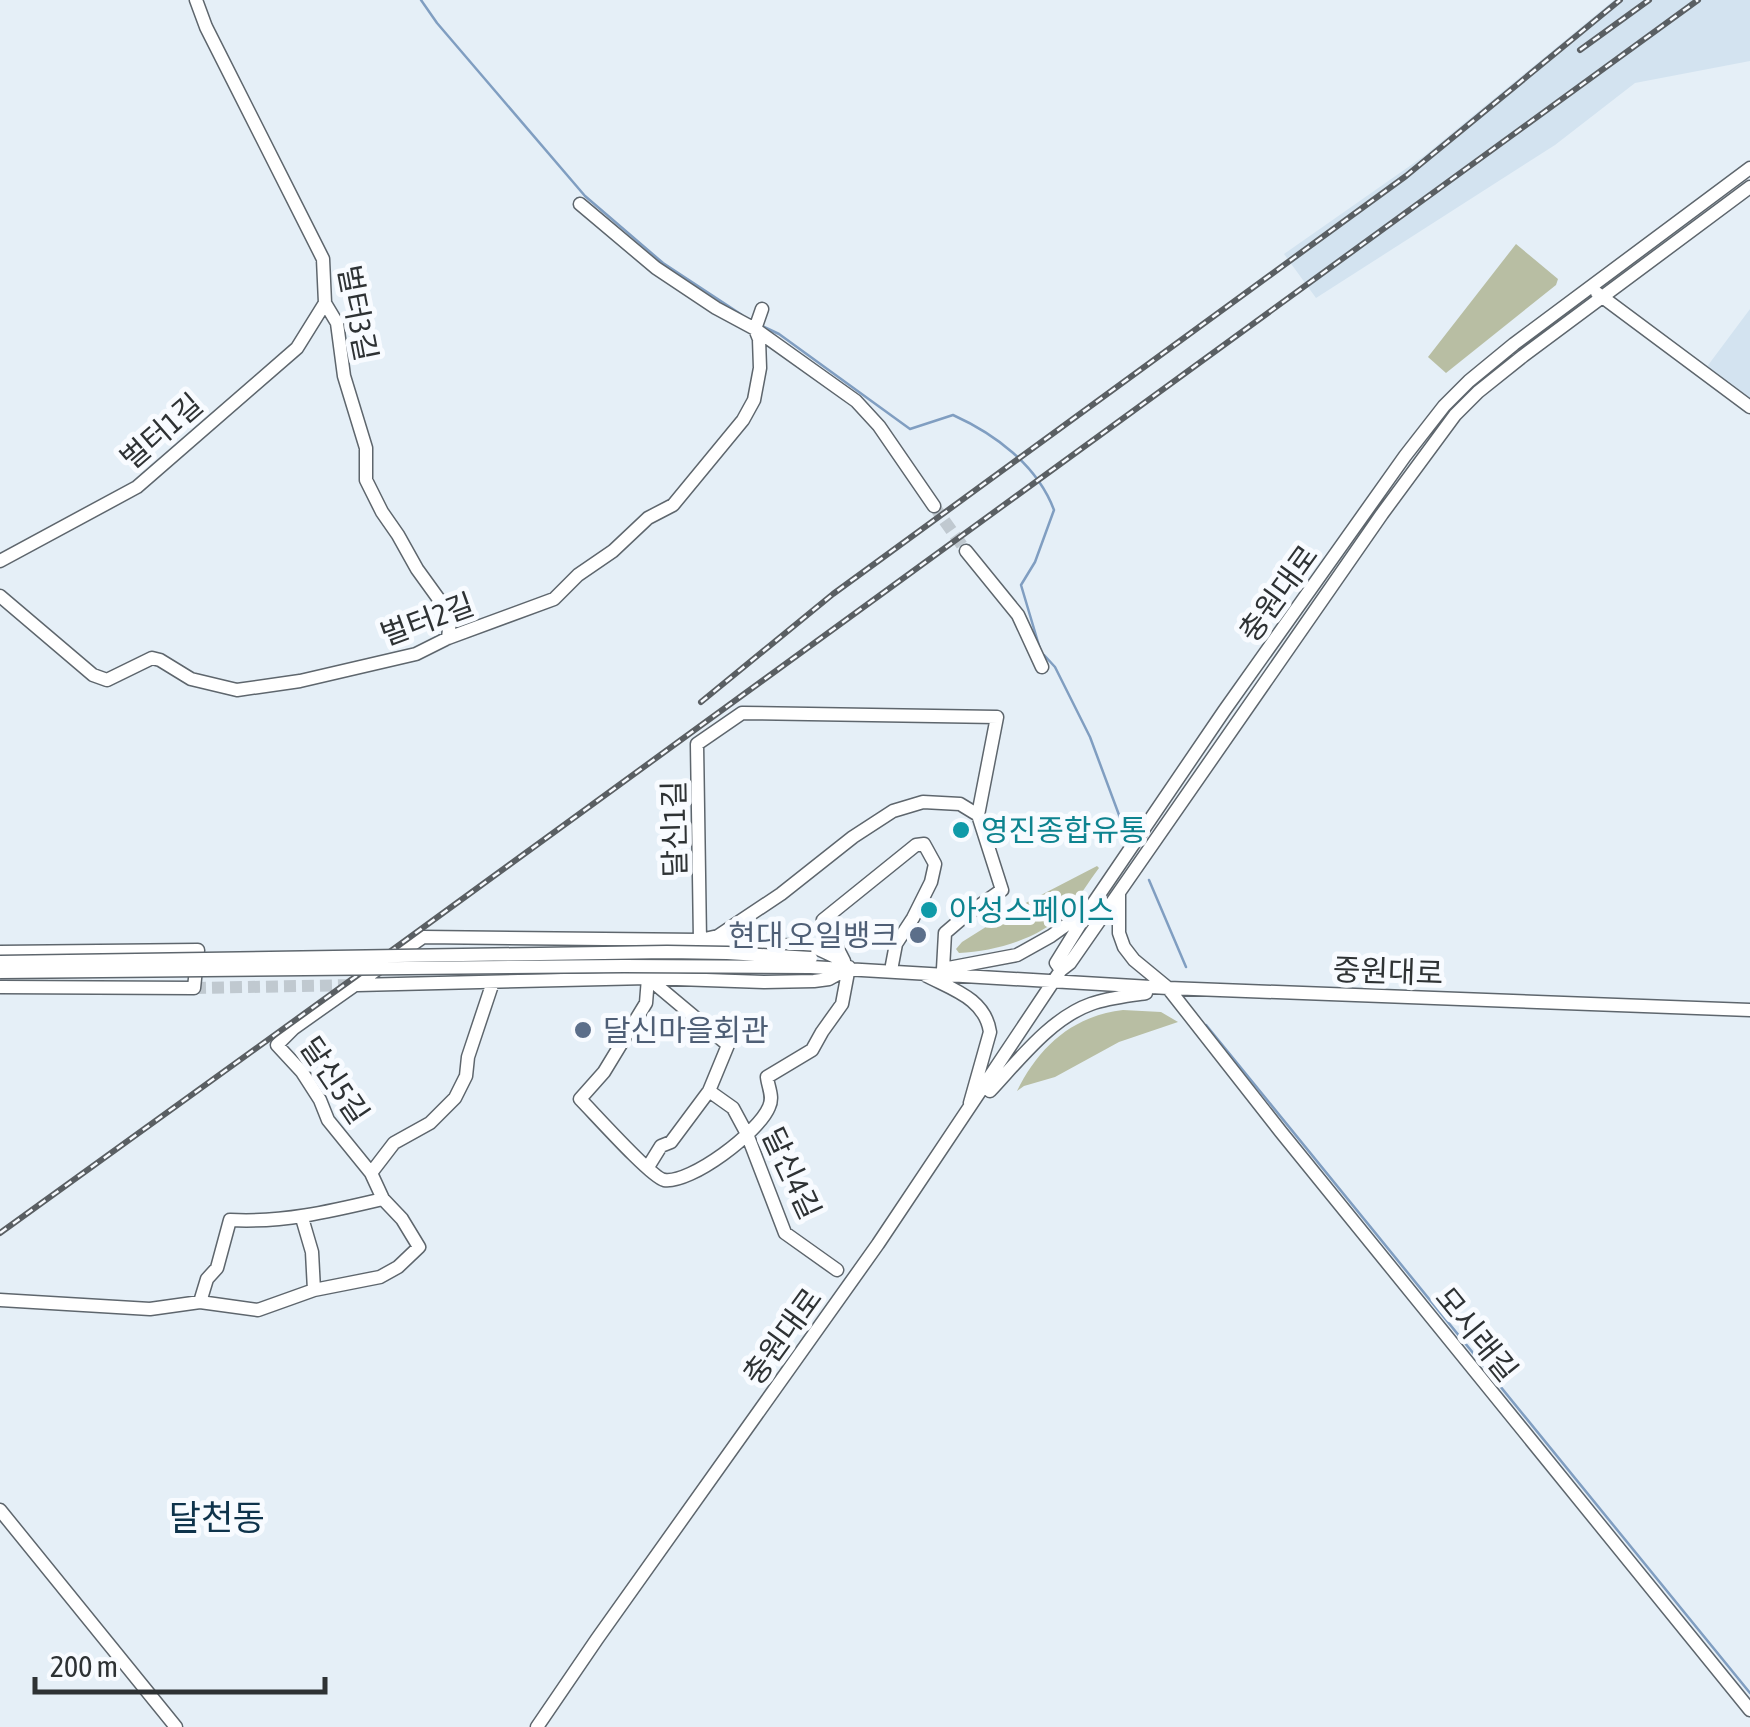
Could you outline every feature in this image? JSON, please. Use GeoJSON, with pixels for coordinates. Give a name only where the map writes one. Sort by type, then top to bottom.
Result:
{"type":"FeatureCollection","features":[{"type":"Feature","properties":{"kind":"street","name":"벌터3길"},"geometry":{"type":"LineString","coordinates":[[196,0],[323,259],[325,302],[337,323],[344,376],[366,448],[366,480],[417,569],[443,605],[450,621],[448,638]]}},
{"type":"Feature","properties":{"kind":"street","name":"충원대로"},"geometry":{"type":"LineString","coordinates":[[537,1727],[878,1244],[1057,976],[1068,966],[1416,465],[1478,392],[1750,168]]}},
{"type":"Feature","properties":{"kind":"street","name":"충원대로"},"geometry":{"type":"LineString","coordinates":[[1057,976],[1056,963],[1090,908],[1224,711],[1444,406],[1514,344],[1597,293],[1750,186]]}},
{"type":"Feature","properties":{"kind":"street"},"geometry":{"type":"LineString","coordinates":[[580,204],[656,268],[755,330],[856,401],[879,426],[934,506]]}},
{"type":"Feature","properties":{"kind":"street"},"geometry":{"type":"LineString","coordinates":[[1597,293],[1750,408]]}},
{"type":"Feature","properties":{"kind":"street","name":"벌터1길"},"geometry":{"type":"LineString","coordinates":[[0,561],[137,488],[297,348],[325,302]]}},
{"type":"Feature","properties":{"kind":"street"},"geometry":{"type":"LineString","coordinates":[[755,330],[762,309]]}},
{"type":"Feature","properties":{"kind":"street","name":"벌터2길"},"geometry":{"type":"LineString","coordinates":[[0,596],[93,675],[107,680],[152,658],[191,679],[238,690],[416,654],[448,638],[554,599],[648,518],[672,505],[743,420],[754,400],[760,368],[755,330]]}},
{"type":"Feature","properties":{"kind":"street"},"geometry":{"type":"LineString","coordinates":[[966,552],[1018,615],[1042,667]]}},
{"type":"Feature","properties":{"kind":"street","name":"달신1길"},"geometry":{"type":"LineString","coordinates":[[700,940],[697,744],[742,713],[997,717],[978,815],[1002,890],[945,933],[943,969]]}},
{"type":"Feature","properties":{"kind":"street"},"geometry":{"type":"LineString","coordinates":[[700,940],[718,936],[781,894],[852,837],[893,811],[923,802],[940,802],[960,804],[978,815]]}},
{"type":"Feature","properties":{"kind":"street"},"geometry":{"type":"LineString","coordinates":[[648,978],[646,1004],[604,1072],[580,1099],[659,1179],[668,1180],[711,1165],[768,1111],[772,1099],[767,1077],[812,1050],[842,1004],[847,964],[824,920],[916,845],[924,844],[934,864],[931,882],[896,944],[892,965]]}},
{"type":"Feature","properties":{"kind":"street","name":"모시래길"},"geometry":{"type":"LineString","coordinates":[[1119,892],[1118,933],[1134,960],[1168,988],[1750,1710]]}},
{"type":"Feature","properties":{"kind":"street"},"geometry":{"type":"LineString","coordinates":[[943,969],[1017,955],[1090,908]]}},
{"type":"Feature","properties":{"kind":"street"},"geometry":{"type":"LineString","coordinates":[[356,984],[423,937],[700,940],[814,947],[847,964]]}},
{"type":"Feature","properties":{"kind":"street"},"geometry":{"type":"LineString","coordinates":[[0,952],[198,950],[194,988],[0,987]]}},
{"type":"Feature","properties":{"kind":"street"},"geometry":{"type":"LineString","coordinates":[[0,962],[727,952],[812,963]]}},
{"type":"Feature","properties":{"kind":"street"},"geometry":{"type":"LineString","coordinates":[[0,972],[812,963]]}},
{"type":"Feature","properties":{"kind":"street","name":"중원대로"},"geometry":{"type":"LineString","coordinates":[[812,963],[892,965],[1019,974],[1025,978]]}},
{"type":"Feature","properties":{"kind":"street"},"geometry":{"type":"LineString","coordinates":[[356,984],[648,978],[814,981],[829,979],[847,964]]}},
{"type":"Feature","properties":{"kind":"street","name":"중원대로"},"geometry":{"type":"LineString","coordinates":[[847,964],[1016,981],[1057,976],[1168,988],[1750,1010]]}},
{"type":"Feature","properties":{"kind":"street"},"geometry":{"type":"LineString","coordinates":[[918,972],[970,998],[988,1021],[990,1032],[966,1116]]}},
{"type":"Feature","properties":{"kind":"street"},"geometry":{"type":"LineString","coordinates":[[648,978],[728,1045],[709,1092],[671,1142],[661,1146],[648,1167]]}},
{"type":"Feature","properties":{"kind":"street","name":"달신5길"},"geometry":{"type":"LineString","coordinates":[[371,1173],[394,1143],[430,1123],[456,1098],[493,982]]}},
{"type":"Feature","properties":{"kind":"street","name":"달신5길"},"geometry":{"type":"LineString","coordinates":[[0,1300],[150,1309],[200,1302],[258,1310],[314,1290],[380,1277],[398,1268],[418,1247],[402,1219],[383,1199],[371,1173],[328,1120],[302,1072],[277,1045],[294,1028],[356,984]]}},
{"type":"Feature","properties":{"kind":"street"},"geometry":{"type":"LineString","coordinates":[[966,1116],[1048,1032],[1078,1011],[1091,1004],[1168,988]]}},
{"type":"Feature","properties":{"kind":"street","name":"달신4길"},"geometry":{"type":"LineString","coordinates":[[709,1092],[733,1108],[785,1233],[837,1270]]}},
{"type":"Feature","properties":{"kind":"street"},"geometry":{"type":"LineString","coordinates":[[200,1302],[207,1279],[216,1268],[230,1220],[302,1218],[383,1199]]}},
{"type":"Feature","properties":{"kind":"street"},"geometry":{"type":"LineString","coordinates":[[302,1218],[312,1252],[314,1290]]}},
{"type":"Feature","properties":{"kind":"street"},"geometry":{"type":"LineString","coordinates":[[0,1510],[176,1727]]}},
{"type":"Feature","properties":{"kind":"shaded area"},"geometry":{"type":"Polygon","coordinates":[[[1614,0],[1750,0],[1750,61],[1635,83],[1555,145],[1316,298],[1284,254],[1424,156],[1614,0]]]}},
{"type":"Feature","properties":{"kind":"shaded area"},"geometry":{"type":"Polygon","coordinates":[[[1750,309],[1750,400],[1706,368],[1750,309]]]}},
{"type":"Feature","properties":{"kind":"green space"},"geometry":{"type":"Polygon","coordinates":[[[1516,244],[1558,279],[1556,285],[1446,373],[1428,357],[1516,244]]]}},
{"type":"Feature","properties":{"kind":"green space"},"geometry":{"type":"Polygon","coordinates":[[[1097,866],[1071,907],[1043,930],[988,950],[959,953],[956,949],[1016,908],[1097,866]]]}},
{"type":"Feature","properties":{"kind":"green space"},"geometry":{"type":"Polygon","coordinates":[[[1123,1010],[1161,1012],[1178,1022],[1119,1042],[1055,1077],[1017,1091],[1036,1061],[1059,1036],[1088,1019],[1123,1010]]]}},
{"type":"Feature","properties":{"kind":"waterway"},"geometry":{"type":"LineString","coordinates":[[421,0],[585,196],[663,263],[742,315]]}},
{"type":"Feature","properties":{"kind":"waterway"},"geometry":{"type":"LineString","coordinates":[[762,326],[779,334],[910,429],[953,415],[999,442],[1026,465],[1054,510],[1035,562],[1021,585],[1040,649]]}},
{"type":"Feature","properties":{"kind":"waterway"},"geometry":{"type":"LineString","coordinates":[[1044,655],[1055,667],[1090,737],[1125,831]]}},
{"type":"Feature","properties":{"kind":"waterway"},"geometry":{"type":"LineString","coordinates":[[1149,880],[1186,967]]}},
{"type":"Feature","properties":{"kind":"waterway"},"geometry":{"type":"LineString","coordinates":[[1206,1025],[1750,1693]]}},
{"type":"Feature","properties":{"kind":"tunnel"},"geometry":{"type":"LineString","coordinates":[[934,506],[966,551]]}},
{"type":"Feature","properties":{"kind":"tunnel"},"geometry":{"type":"LineString","coordinates":[[194,988],[357,985]]}},
{"type":"Feature","properties":{"kind":"railway"},"geometry":{"type":"LineString","coordinates":[[701,702],[833,594],[1406,176],[1620,0]]}},
{"type":"Feature","properties":{"kind":"railway"},"geometry":{"type":"LineString","coordinates":[[1580,50],[1649,0]]}},
{"type":"Feature","properties":{"kind":"railway"},"geometry":{"type":"LineString","coordinates":[[0,1233],[1698,0]]}},
{"type":"Feature","properties":{"kind":"place","name":"영진종합유통"},"geometry":{"type":"Point","coordinates":[961,830]}},
{"type":"Feature","properties":{"kind":"place","name":"아성스페이스"},"geometry":{"type":"Point","coordinates":[929,910]}},
{"type":"Feature","properties":{"kind":"place","name":"현대 오일뱅크"},"geometry":{"type":"Point","coordinates":[918,935]}},
{"type":"Feature","properties":{"kind":"place","name":"달신마을회관"},"geometry":{"type":"Point","coordinates":[583,1030]}},
{"type":"Feature","properties":{"kind":"district","name":"달천동"},"geometry":{"type":"Point","coordinates":[217,1517]}}]}
